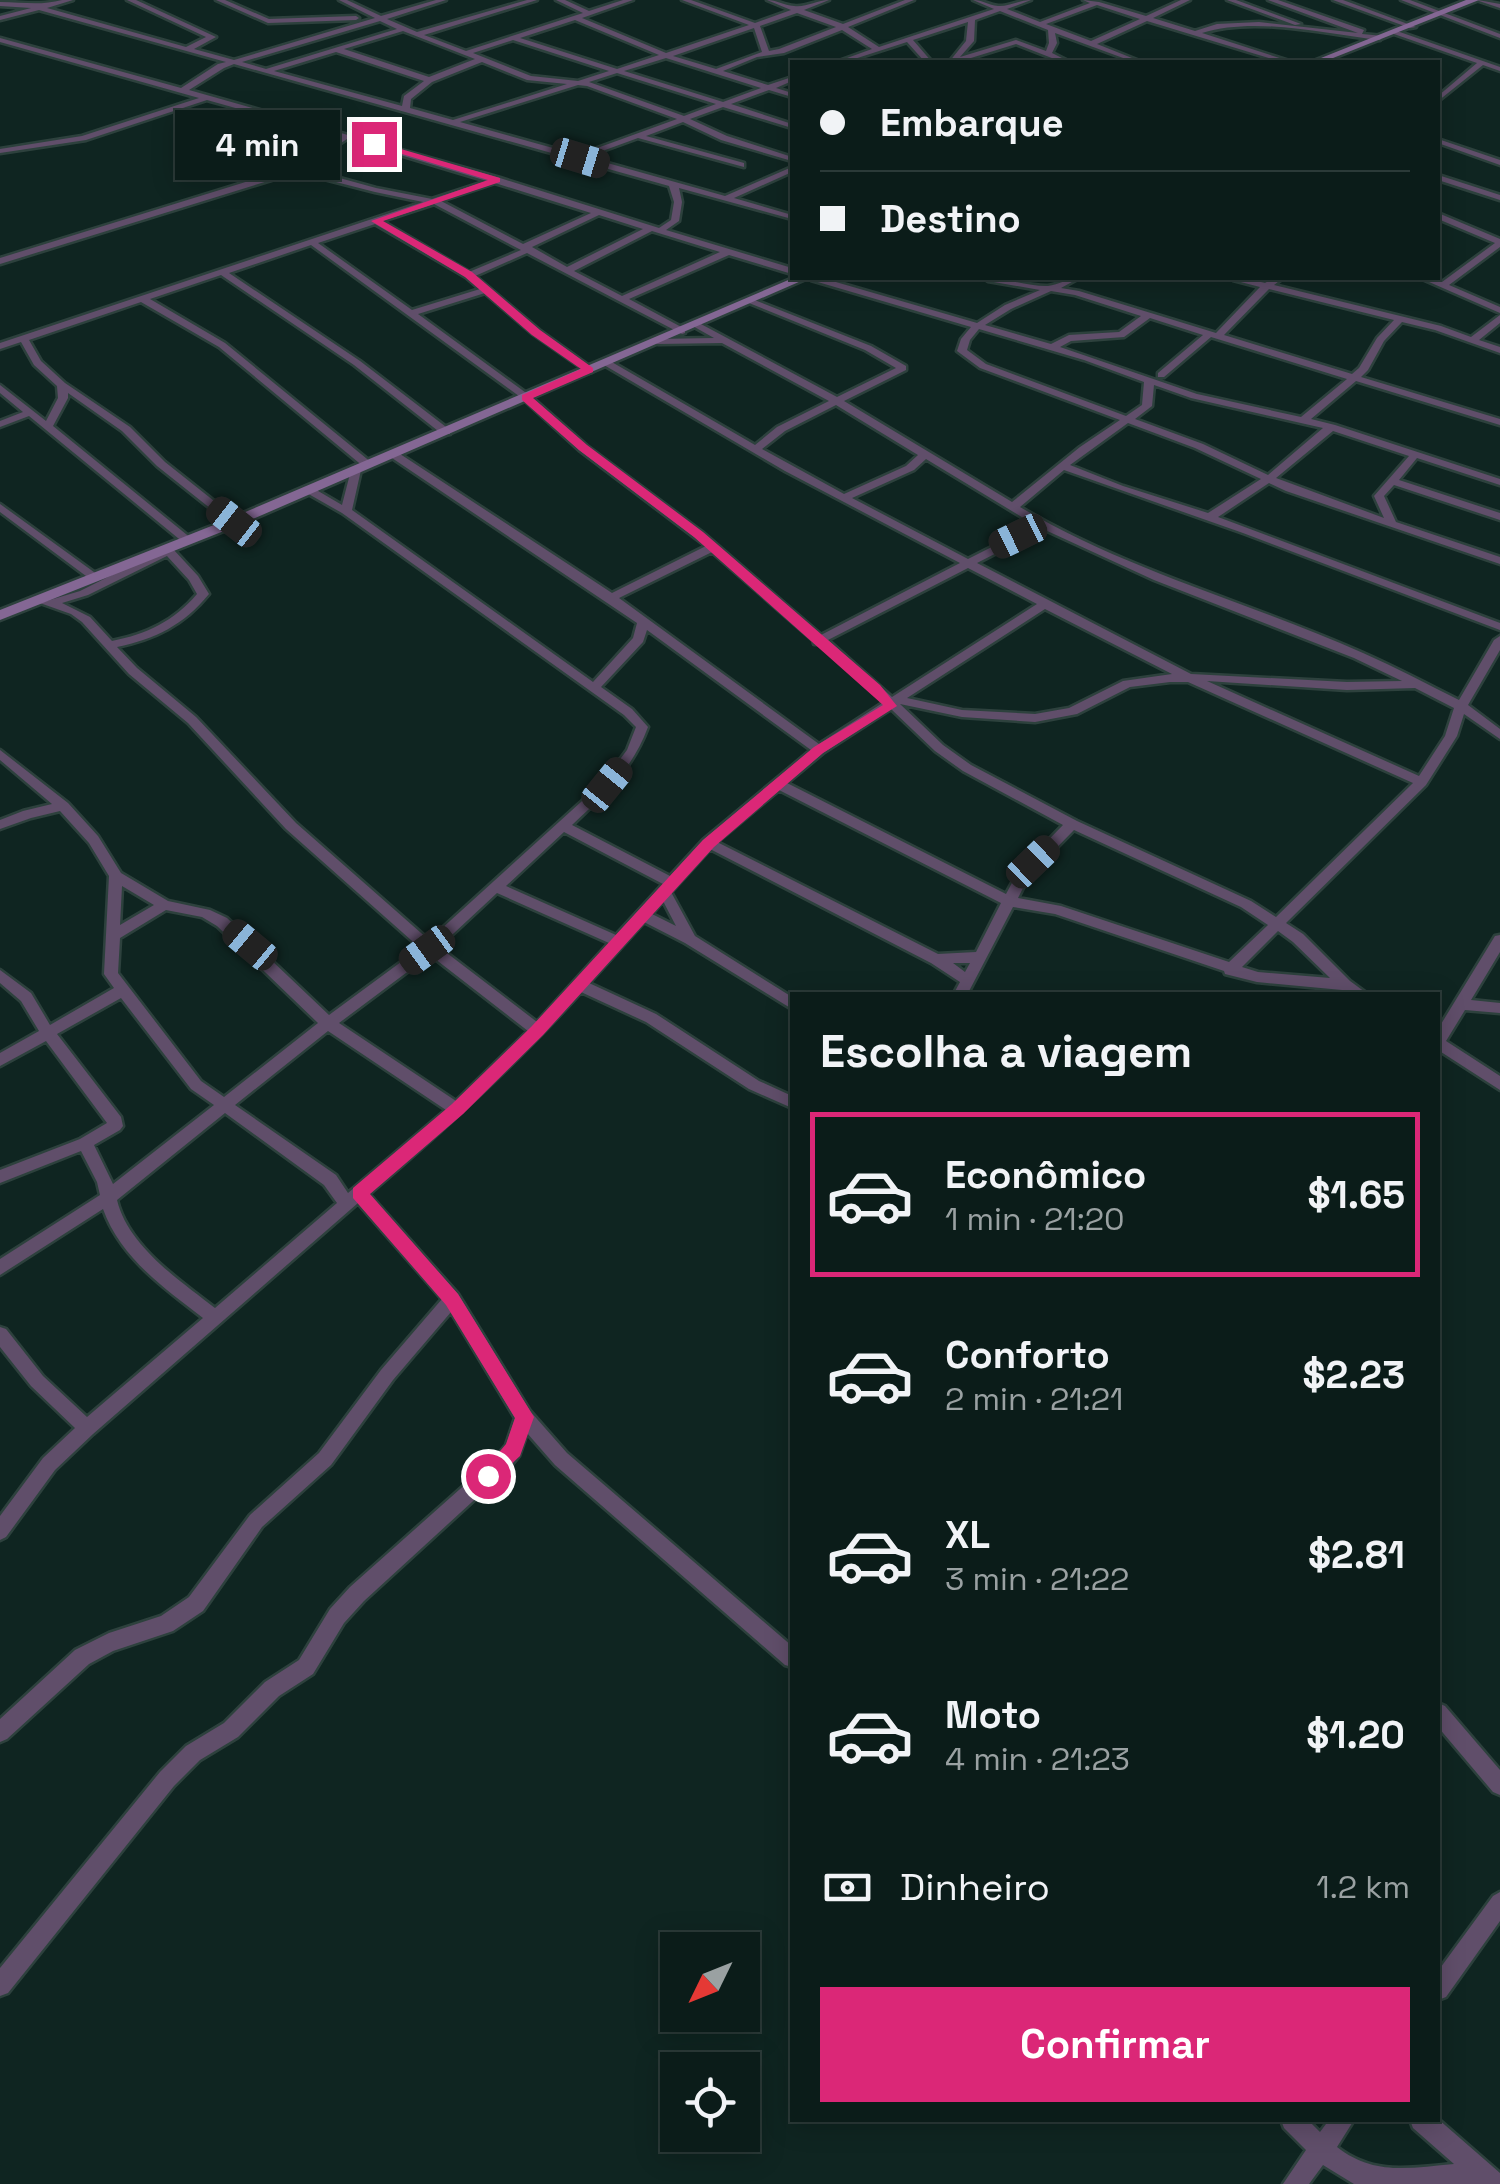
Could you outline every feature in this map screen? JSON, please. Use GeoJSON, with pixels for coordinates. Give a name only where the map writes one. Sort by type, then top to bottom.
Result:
{"type":"FeatureCollection","features":[{"type":"Feature","properties":{"kind":"street"},"geometry":{"type":"LineString","coordinates":[[0,15],[70,0]]}},
{"type":"Feature","properties":{"kind":"street"},"geometry":{"type":"LineString","coordinates":[[130,0],[212,37],[188,48]]}},
{"type":"Feature","properties":{"kind":"street"},"geometry":{"type":"LineString","coordinates":[[220,0],[268,20],[379,17]]}},
{"type":"Feature","properties":{"kind":"street"},"geometry":{"type":"LineString","coordinates":[[342,0],[403,29],[541,80],[579,82],[724,138],[790,158]]}},
{"type":"Feature","properties":{"kind":"street"},"geometry":{"type":"LineString","coordinates":[[182,91],[204,74],[237,60],[444,0]]}},
{"type":"Feature","properties":{"kind":"street"},"geometry":{"type":"LineString","coordinates":[[418,34],[534,0]]}},
{"type":"Feature","properties":{"kind":"street"},"geometry":{"type":"LineString","coordinates":[[560,0],[588,13]]}},
{"type":"Feature","properties":{"kind":"street"},"geometry":{"type":"LineString","coordinates":[[467,52],[630,0]]}},
{"type":"Feature","properties":{"kind":"street"},"geometry":{"type":"LineString","coordinates":[[685,0],[757,26]]}},
{"type":"Feature","properties":{"kind":"street"},"geometry":{"type":"LineString","coordinates":[[703,6],[724,0]]}},
{"type":"Feature","properties":{"kind":"street"},"geometry":{"type":"LineString","coordinates":[[456,121],[757,26],[826,0]]}},
{"type":"Feature","properties":{"kind":"street"},"geometry":{"type":"LineString","coordinates":[[714,72],[911,0]]}},
{"type":"Feature","properties":{"kind":"street"},"geometry":{"type":"LineString","coordinates":[[976,0],[1133,60]]}},
{"type":"Feature","properties":{"kind":"street"},"geometry":{"type":"LineString","coordinates":[[845,60],[1028,0]]}},
{"type":"Feature","properties":{"kind":"street"},"geometry":{"type":"LineString","coordinates":[[1086,0],[1282,60]]}},
{"type":"Feature","properties":{"kind":"street"},"geometry":{"type":"LineString","coordinates":[[1091,44],[1186,0]]}},
{"type":"Feature","properties":{"kind":"street"},"geometry":{"type":"LineString","coordinates":[[1230,0],[1322,34],[1343,52]]}},
{"type":"Feature","properties":{"kind":"street"},"geometry":{"type":"LineString","coordinates":[[1246,5],[1259,0]]}},
{"type":"Feature","properties":{"kind":"street"},"geometry":{"type":"LineString","coordinates":[[1271,0],[1377,38]]}},
{"type":"Feature","properties":{"kind":"street"},"geometry":{"type":"LineString","coordinates":[[1336,0],[1412,26]]}},
{"type":"Feature","properties":{"kind":"street"},"geometry":{"type":"LineString","coordinates":[[1404,0],[1500,36]]}},
{"type":"Feature","properties":{"kind":"street"},"geometry":{"type":"LineString","coordinates":[[1321,60],[1478,0],[1500,6]]}},
{"type":"Feature","properties":{"kind":"street"},"geometry":{"type":"LineString","coordinates":[[769,21],[772,1],[844,26],[878,49]]}},
{"type":"Feature","properties":{"kind":"street"},"geometry":{"type":"LineString","coordinates":[[1040,24],[1097,3]]}},
{"type":"Feature","properties":{"kind":"street"},"geometry":{"type":"LineString","coordinates":[[0,4],[39,8],[237,60],[790,216]]}},
{"type":"Feature","properties":{"kind":"street"},"geometry":{"type":"LineString","coordinates":[[574,17],[664,55],[790,94]]}},
{"type":"Feature","properties":{"kind":"street"},"geometry":{"type":"LineString","coordinates":[[953,60],[970,41],[972,17]]}},
{"type":"Feature","properties":{"kind":"street"},"geometry":{"type":"LineString","coordinates":[[1198,32],[1217,26],[1259,24],[1377,38]]}},
{"type":"Feature","properties":{"kind":"street"},"geometry":{"type":"LineString","coordinates":[[757,26],[766,53]]}},
{"type":"Feature","properties":{"kind":"street"},"geometry":{"type":"LineString","coordinates":[[1048,54],[1052,43],[1050,28]]}},
{"type":"Feature","properties":{"kind":"street"},"geometry":{"type":"LineString","coordinates":[[269,70],[403,29]]}},
{"type":"Feature","properties":{"kind":"street"},"geometry":{"type":"LineString","coordinates":[[1396,32],[1500,69]]}},
{"type":"Feature","properties":{"kind":"street"},"geometry":{"type":"LineString","coordinates":[[512,38],[790,125]]}},
{"type":"Feature","properties":{"kind":"street"},"geometry":{"type":"LineString","coordinates":[[908,39],[927,60]]}},
{"type":"Feature","properties":{"kind":"street"},"geometry":{"type":"LineString","coordinates":[[0,40],[497,180],[790,269]]}},
{"type":"Feature","properties":{"kind":"street"},"geometry":{"type":"LineString","coordinates":[[958,60],[1016,42],[1061,60]]}},
{"type":"Feature","properties":{"kind":"street"},"geometry":{"type":"LineString","coordinates":[[336,50],[429,80]]}},
{"type":"Feature","properties":{"kind":"street"},"geometry":{"type":"LineString","coordinates":[[406,108],[413,91],[429,80],[483,59]]}},
{"type":"Feature","properties":{"kind":"street"},"geometry":{"type":"LineString","coordinates":[[1440,97],[1480,64]]}},
{"type":"Feature","properties":{"kind":"street"},"geometry":{"type":"LineString","coordinates":[[580,158],[790,80]]}},
{"type":"Feature","properties":{"kind":"street"},"geometry":{"type":"LineString","coordinates":[[0,151],[83,138],[206,98]]}},
{"type":"Feature","properties":{"kind":"street"},"geometry":{"type":"LineString","coordinates":[[635,135],[740,165]]}},
{"type":"Feature","properties":{"kind":"street"},"geometry":{"type":"LineString","coordinates":[[0,261],[297,168],[344,136]]}},
{"type":"Feature","properties":{"kind":"street"},"geometry":{"type":"LineString","coordinates":[[1440,142],[1500,163]]}},
{"type":"Feature","properties":{"kind":"street"},"geometry":{"type":"LineString","coordinates":[[297,168],[374,190],[436,202],[624,298],[728,342],[1042,524],[1158,578],[1306,633],[1417,684],[1460,706],[1500,735]]}},
{"type":"Feature","properties":{"kind":"street"},"geometry":{"type":"LineString","coordinates":[[727,198],[790,170]]}},
{"type":"Feature","properties":{"kind":"street"},"geometry":{"type":"LineString","coordinates":[[1440,177],[1500,198]]}},
{"type":"Feature","properties":{"kind":"street"},"geometry":{"type":"LineString","coordinates":[[0,346],[497,180]]}},
{"type":"Feature","properties":{"kind":"street"},"geometry":{"type":"LineString","coordinates":[[568,270],[674,221],[680,201],[672,184]]}},
{"type":"Feature","properties":{"kind":"street"},"geometry":{"type":"LineString","coordinates":[[469,274],[601,211]]}},
{"type":"Feature","properties":{"kind":"street"},"geometry":{"type":"LineString","coordinates":[[1440,217],[1499,245],[1443,286]]}},
{"type":"Feature","properties":{"kind":"street"},"geometry":{"type":"LineString","coordinates":[[376,221],[469,274],[536,332],[589,370]]}},
{"type":"Feature","properties":{"kind":"street"},"geometry":{"type":"LineString","coordinates":[[312,242],[526,397],[583,448],[713,547],[967,768],[1072,824],[1216,888],[1276,922],[1357,992]]}},
{"type":"Feature","properties":{"kind":"street"},"geometry":{"type":"LineString","coordinates":[[6,249],[19,255]]}},
{"type":"Feature","properties":{"kind":"street"},"geometry":{"type":"LineString","coordinates":[[624,298],[730,251]]}},
{"type":"Feature","properties":{"kind":"street"},"geometry":{"type":"LineString","coordinates":[[222,272],[357,363],[446,432]]}},
{"type":"Feature","properties":{"kind":"street"},"geometry":{"type":"LineString","coordinates":[[6,612],[46,603],[797,280]]}},
{"type":"Feature","properties":{"kind":"street"},"geometry":{"type":"LineString","coordinates":[[821,280],[1051,348],[1161,375],[1235,406]]}},
{"type":"Feature","properties":{"kind":"street"},"geometry":{"type":"LineString","coordinates":[[998,280],[1076,294],[1500,422]]}},
{"type":"Feature","properties":{"kind":"street"},"geometry":{"type":"LineString","coordinates":[[1066,280],[974,325],[962,348],[972,361],[1130,418],[1269,479],[1500,561]]}},
{"type":"Feature","properties":{"kind":"street"},"geometry":{"type":"LineString","coordinates":[[1069,280],[1076,294]]}},
{"type":"Feature","properties":{"kind":"street"},"geometry":{"type":"LineString","coordinates":[[1244,280],[1500,350]]}},
{"type":"Feature","properties":{"kind":"street"},"geometry":{"type":"LineString","coordinates":[[1161,375],[1244,313],[1265,285],[1276,280]]}},
{"type":"Feature","properties":{"kind":"street"},"geometry":{"type":"LineString","coordinates":[[1429,280],[1500,310]]}},
{"type":"Feature","properties":{"kind":"street"},"geometry":{"type":"LineString","coordinates":[[409,314],[488,290]]}},
{"type":"Feature","properties":{"kind":"street"},"geometry":{"type":"LineString","coordinates":[[143,299],[222,345],[362,468]]}},
{"type":"Feature","properties":{"kind":"street"},"geometry":{"type":"LineString","coordinates":[[750,300],[868,348],[903,368],[781,429],[756,450]]}},
{"type":"Feature","properties":{"kind":"street"},"geometry":{"type":"LineString","coordinates":[[1051,348],[1069,338],[1121,334],[1147,316]]}},
{"type":"Feature","properties":{"kind":"street"},"geometry":{"type":"LineString","coordinates":[[1472,340],[1500,318]]}},
{"type":"Feature","properties":{"kind":"street"},"geometry":{"type":"LineString","coordinates":[[1303,421],[1364,370],[1380,340],[1400,320]]}},
{"type":"Feature","properties":{"kind":"street"},"geometry":{"type":"LineString","coordinates":[[24,338],[37,363],[62,385],[126,430],[161,464],[234,522]]}},
{"type":"Feature","properties":{"kind":"street"},"geometry":{"type":"LineString","coordinates":[[658,341],[728,342]]}},
{"type":"Feature","properties":{"kind":"street"},"geometry":{"type":"LineString","coordinates":[[1088,358],[1149,381],[1235,406],[1331,427],[1500,482]]}},
{"type":"Feature","properties":{"kind":"street"},"geometry":{"type":"LineString","coordinates":[[607,363],[844,498],[1190,679],[1422,782]]}},
{"type":"Feature","properties":{"kind":"street"},"geometry":{"type":"LineString","coordinates":[[1014,506],[1084,448],[1147,406],[1149,381]]}},
{"type":"Feature","properties":{"kind":"street"},"geometry":{"type":"LineString","coordinates":[[49,425],[63,398],[62,385]]}},
{"type":"Feature","properties":{"kind":"street"},"geometry":{"type":"LineString","coordinates":[[0,388],[49,425],[179,545],[203,594],[181,619],[158,634],[108,645]]}},
{"type":"Feature","properties":{"kind":"street"},"geometry":{"type":"LineString","coordinates":[[0,424],[31,412]]}},
{"type":"Feature","properties":{"kind":"street"},"geometry":{"type":"LineString","coordinates":[[1210,517],[1269,479],[1331,427]]}},
{"type":"Feature","properties":{"kind":"street"},"geometry":{"type":"LineString","coordinates":[[392,454],[611,598],[818,750]]}},
{"type":"Feature","properties":{"kind":"street"},"geometry":{"type":"LineString","coordinates":[[1391,522],[1378,500],[1415,455]]}},
{"type":"Feature","properties":{"kind":"street"},"geometry":{"type":"LineString","coordinates":[[844,498],[910,468],[923,456]]}},
{"type":"Feature","properties":{"kind":"street"},"geometry":{"type":"LineString","coordinates":[[1065,467],[1126,492],[1210,517],[1500,628]]}},
{"type":"Feature","properties":{"kind":"street"},"geometry":{"type":"LineString","coordinates":[[346,511],[362,468]]}},
{"type":"Feature","properties":{"kind":"street"},"geometry":{"type":"LineString","coordinates":[[1395,482],[1500,517]]}},
{"type":"Feature","properties":{"kind":"street"},"geometry":{"type":"LineString","coordinates":[[0,1268],[109,1196],[427,950],[620,769],[633,751],[642,727],[628,712],[346,511],[309,490]]}},
{"type":"Feature","properties":{"kind":"street"},"geometry":{"type":"LineString","coordinates":[[0,507],[100,580]]}},
{"type":"Feature","properties":{"kind":"street"},"geometry":{"type":"LineString","coordinates":[[818,641],[1042,524]]}},
{"type":"Feature","properties":{"kind":"street"},"geometry":{"type":"LineString","coordinates":[[611,598],[713,547]]}},
{"type":"Feature","properties":{"kind":"street"},"geometry":{"type":"LineString","coordinates":[[6,612],[100,580]]}},
{"type":"Feature","properties":{"kind":"street"},"geometry":{"type":"LineString","coordinates":[[86,616],[87,602],[100,580]]}},
{"type":"Feature","properties":{"kind":"street"},"geometry":{"type":"LineString","coordinates":[[46,603],[63,605],[86,616],[108,645],[189,717],[219,754],[291,826],[427,950],[538,1030]]}},
{"type":"Feature","properties":{"kind":"street"},"geometry":{"type":"LineString","coordinates":[[0,1532],[49,1464],[87,1428],[458,1109],[538,1030],[708,843],[818,750],[1046,603]]}},
{"type":"Feature","properties":{"kind":"street"},"geometry":{"type":"LineString","coordinates":[[594,689],[639,639],[643,622]]}},
{"type":"Feature","properties":{"kind":"street"},"geometry":{"type":"LineString","coordinates":[[1230,970],[1422,782],[1451,736],[1460,706],[1494,662],[1500,640]]}},
{"type":"Feature","properties":{"kind":"street"},"geometry":{"type":"LineString","coordinates":[[895,703],[954,714],[1048,717],[1073,711],[1134,682],[1190,679],[1417,684]]}},
{"type":"Feature","properties":{"kind":"street"},"geometry":{"type":"LineString","coordinates":[[0,754],[86,828],[116,876],[164,905],[205,913],[222,922],[328,1023],[458,1109]]}},
{"type":"Feature","properties":{"kind":"street"},"geometry":{"type":"LineString","coordinates":[[779,784],[1010,902],[1056,909],[1230,970],[1345,984]]}},
{"type":"Feature","properties":{"kind":"street"},"geometry":{"type":"LineString","coordinates":[[28,814],[47,793]]}},
{"type":"Feature","properties":{"kind":"street"},"geometry":{"type":"LineString","coordinates":[[0,826],[63,806]]}},
{"type":"Feature","properties":{"kind":"street"},"geometry":{"type":"LineString","coordinates":[[708,843],[936,959],[964,988],[1033,862],[1072,824]]}},
{"type":"Feature","properties":{"kind":"street"},"geometry":{"type":"LineString","coordinates":[[562,825],[668,887],[690,938]]}},
{"type":"Feature","properties":{"kind":"street"},"geometry":{"type":"LineString","coordinates":[[116,876],[109,966],[196,1085],[353,1199],[452,1299],[524,1417],[561,1459],[790,1656]]}},
{"type":"Feature","properties":{"kind":"street"},"geometry":{"type":"LineString","coordinates":[[496,887],[620,942]]}},
{"type":"Feature","properties":{"kind":"street"},"geometry":{"type":"LineString","coordinates":[[113,936],[164,905]]}},
{"type":"Feature","properties":{"kind":"street"},"geometry":{"type":"LineString","coordinates":[[644,916],[690,938],[790,1003]]}},
{"type":"Feature","properties":{"kind":"street"},"geometry":{"type":"LineString","coordinates":[[1440,1039],[1500,940]]}},
{"type":"Feature","properties":{"kind":"street"},"geometry":{"type":"LineString","coordinates":[[936,959],[979,957]]}},
{"type":"Feature","properties":{"kind":"street"},"geometry":{"type":"LineString","coordinates":[[0,975],[26,997],[48,1034],[114,1117],[115,1126],[0,1177]]}},
{"type":"Feature","properties":{"kind":"street"},"geometry":{"type":"LineString","coordinates":[[580,985],[651,1018],[754,1085],[790,1101]]}},
{"type":"Feature","properties":{"kind":"street"},"geometry":{"type":"LineString","coordinates":[[0,1060],[123,990]]}},
{"type":"Feature","properties":{"kind":"street"},"geometry":{"type":"LineString","coordinates":[[1460,1004],[1500,1008]]}},
{"type":"Feature","properties":{"kind":"street"},"geometry":{"type":"LineString","coordinates":[[1440,1043],[1500,1084]]}},
{"type":"Feature","properties":{"kind":"street"},"geometry":{"type":"LineString","coordinates":[[1440,1057],[1457,1056]]}},
{"type":"Feature","properties":{"kind":"street"},"geometry":{"type":"LineString","coordinates":[[84,1143],[121,1230],[139,1254],[216,1318]]}},
{"type":"Feature","properties":{"kind":"street"},"geometry":{"type":"LineString","coordinates":[[0,1732],[82,1656],[166,1624],[196,1604],[256,1521],[325,1459],[387,1374],[452,1299]]}},
{"type":"Feature","properties":{"kind":"street"},"geometry":{"type":"LineString","coordinates":[[0,1334],[37,1381],[87,1428]]}},
{"type":"Feature","properties":{"kind":"street"},"geometry":{"type":"LineString","coordinates":[[0,1985],[166,1779],[194,1753],[231,1730],[272,1690],[306,1667],[337,1616],[357,1594],[502,1463],[513,1450],[524,1417]]}},
{"type":"Feature","properties":{"kind":"street"},"geometry":{"type":"LineString","coordinates":[[1440,1715],[1500,1785]]}},
{"type":"Feature","properties":{"kind":"street"},"geometry":{"type":"LineString","coordinates":[[1476,1754],[1500,1766]]}},
{"type":"Feature","properties":{"kind":"street"},"geometry":{"type":"LineString","coordinates":[[1440,1986],[1500,1903]]}},
{"type":"Feature","properties":{"kind":"street"},"geometry":{"type":"LineString","coordinates":[[1294,2122],[1360,2175],[1386,2180],[1487,2178]]}},
{"type":"Feature","properties":{"kind":"street"},"geometry":{"type":"LineString","coordinates":[[1295,2184],[1343,2122]]}},
{"type":"Feature","properties":{"kind":"street"},"geometry":{"type":"LineString","coordinates":[[1422,2122],[1487,2178]]}},
{"type":"Feature","properties":{"kind":"route"},"geometry":{"type":"LineString","coordinates":[[374,144],[497,180],[376,221],[469,274],[536,332],[589,370],[526,397],[583,448],[698,534],[876,688],[891,706],[818,750],[708,843],[538,1030],[458,1109],[359,1193],[452,1299],[524,1417],[513,1450],[488,1476]]}}]}
